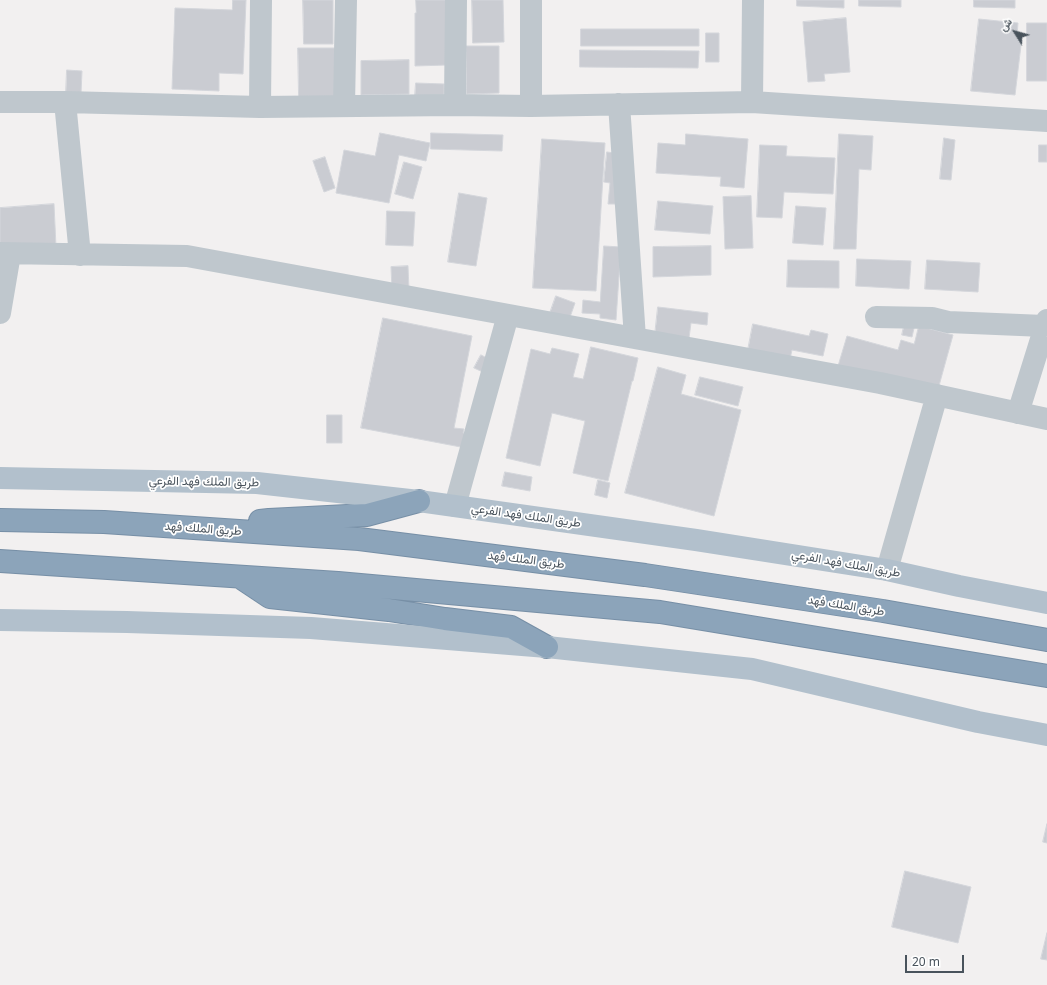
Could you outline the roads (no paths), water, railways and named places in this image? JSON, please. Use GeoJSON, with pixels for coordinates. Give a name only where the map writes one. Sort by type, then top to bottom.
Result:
{"type":"FeatureCollection","features":[{"type":"Feature","properties":{"kind":"highway"},"geometry":{"type":"LineString","coordinates":[[211,529],[269,520],[367,515],[419,500]]}},
{"type":"Feature","properties":{"kind":"highway","name":"طريق الملك فهد"},"geometry":{"type":"LineString","coordinates":[[0,520],[104,522],[359,539],[645,575],[883,611],[1047,640]]}},
{"type":"Feature","properties":{"kind":"highway"},"geometry":{"type":"LineString","coordinates":[[0,561],[338,583],[660,612],[1047,676]]}},
{"type":"Feature","properties":{"kind":"highway"},"geometry":{"type":"LineString","coordinates":[[239,576],[270,597],[389,610],[511,627],[548,647]]}},
{"type":"Feature","properties":{"kind":"main road","name":"طريق الملك فهد الفرعي"},"geometry":{"type":"LineString","coordinates":[[0,478],[257,483],[419,500],[696,540],[887,570],[1047,603]]}},
{"type":"Feature","properties":{"kind":"main road"},"geometry":{"type":"LineString","coordinates":[[0,620],[135,622],[311,628],[548,647],[752,669],[978,722],[1047,735]]}},
{"type":"Feature","properties":{"kind":"street"},"geometry":{"type":"LineString","coordinates":[[260,0],[260,107]]}},
{"type":"Feature","properties":{"kind":"street"},"geometry":{"type":"LineString","coordinates":[[344,106],[346,0]]}},
{"type":"Feature","properties":{"kind":"street"},"geometry":{"type":"LineString","coordinates":[[455,105],[456,0]]}},
{"type":"Feature","properties":{"kind":"street"},"geometry":{"type":"LineString","coordinates":[[531,0],[531,106]]}},
{"type":"Feature","properties":{"kind":"street"},"geometry":{"type":"LineString","coordinates":[[752,0],[752,102]]}},
{"type":"Feature","properties":{"kind":"street"},"geometry":{"type":"LineString","coordinates":[[0,102],[65,102],[260,107],[455,105],[531,106],[752,102],[1047,121]]}},
{"type":"Feature","properties":{"kind":"street"},"geometry":{"type":"LineString","coordinates":[[65,102],[80,255]]}},
{"type":"Feature","properties":{"kind":"street"},"geometry":{"type":"LineString","coordinates":[[619,104],[635,338]]}},
{"type":"Feature","properties":{"kind":"street"},"geometry":{"type":"LineString","coordinates":[[0,313],[5,254],[187,256],[880,383],[1047,419]]}},
{"type":"Feature","properties":{"kind":"street"},"geometry":{"type":"LineString","coordinates":[[455,506],[508,315]]}},
{"type":"Feature","properties":{"kind":"street"},"geometry":{"type":"LineString","coordinates":[[876,316],[932,318],[948,322],[1046,323],[1018,413]]}},
{"type":"Feature","properties":{"kind":"street"},"geometry":{"type":"LineString","coordinates":[[887,570],[937,395]]}}]}
